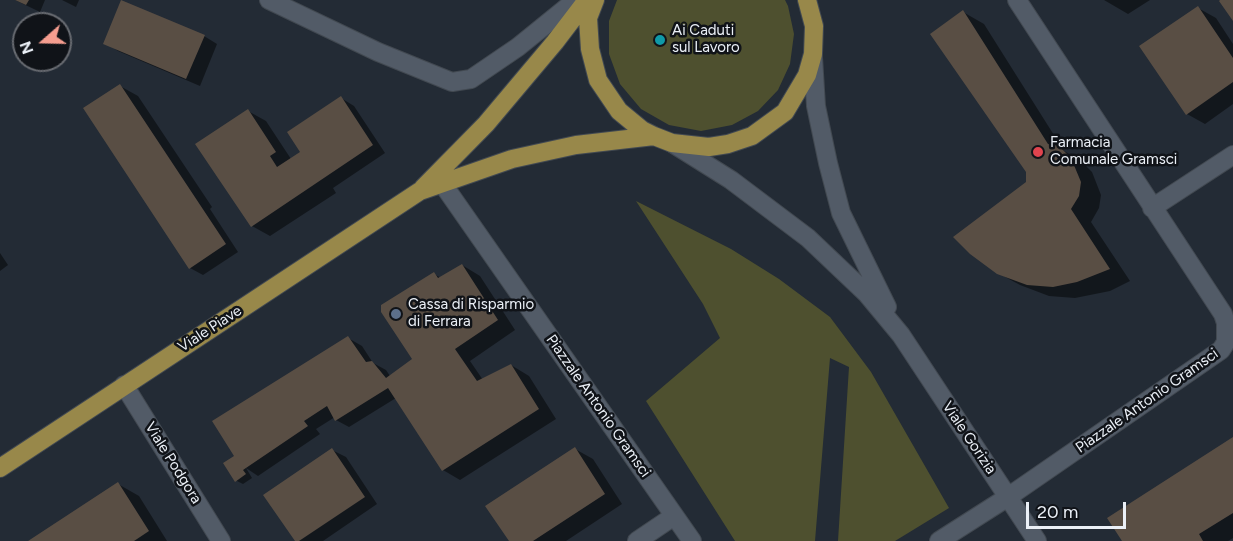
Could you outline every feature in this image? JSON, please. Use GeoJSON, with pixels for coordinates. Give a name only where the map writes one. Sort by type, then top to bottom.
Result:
{"type":"FeatureCollection","features":[{"type":"Feature","properties":{"kind":"main road"},"geometry":{"type":"LineString","coordinates":[[420,191],[486,124],[587,0]]}},
{"type":"Feature","properties":{"kind":"main road"},"geometry":{"type":"LineString","coordinates":[[595,0],[588,18],[590,49],[598,80],[618,111],[642,130],[654,136],[672,143],[709,147],[728,144],[752,136],[785,111],[807,75],[813,54],[810,8],[825,0]]}},
{"type":"Feature","properties":{"kind":"main road"},"geometry":{"type":"LineString","coordinates":[[420,191],[512,159],[576,145],[654,136]]}},
{"type":"Feature","properties":{"kind":"main road","name":"Viale Piave"},"geometry":{"type":"LineString","coordinates":[[0,468],[420,191]]}},
{"type":"Feature","properties":{"kind":"street"},"geometry":{"type":"LineString","coordinates":[[268,0],[378,52],[452,82],[471,79],[518,46],[576,0]]}},
{"type":"Feature","properties":{"kind":"street","name":"Piazzale Antonio Gramsci"},"geometry":{"type":"LineString","coordinates":[[939,541],[1227,350],[1227,332],[1223,314],[1017,0]]}},
{"type":"Feature","properties":{"kind":"street"},"geometry":{"type":"LineString","coordinates":[[813,54],[816,106],[842,213],[901,335]]}},
{"type":"Feature","properties":{"kind":"street"},"geometry":{"type":"LineString","coordinates":[[672,143],[731,180],[808,238],[867,294],[901,335]]}},
{"type":"Feature","properties":{"kind":"street"},"geometry":{"type":"LineString","coordinates":[[1152,208],[1233,155]]}},
{"type":"Feature","properties":{"kind":"street","name":"Piazzale Antonio Gramsci"},"geometry":{"type":"LineString","coordinates":[[442,183],[692,541]]}},
{"type":"Feature","properties":{"kind":"street","name":"Viale Gorizia"},"geometry":{"type":"LineString","coordinates":[[901,335],[1037,541]]}},
{"type":"Feature","properties":{"kind":"street","name":"Viale Podgora"},"geometry":{"type":"LineString","coordinates":[[124,385],[221,541]]}},
{"type":"Feature","properties":{"kind":"street"},"geometry":{"type":"LineString","coordinates":[[637,541],[674,516]]}},
{"type":"Feature","properties":{"kind":"green space"},"geometry":{"type":"Polygon","coordinates":[[[617,0],[785,0],[794,34],[790,64],[778,90],[758,111],[732,125],[701,131],[669,125],[641,109],[620,84],[609,54],[609,21],[617,0]]]}},
{"type":"Feature","properties":{"kind":"green space"},"geometry":{"type":"Polygon","coordinates":[[[636,201],[731,249],[779,279],[830,317],[871,372],[949,508],[895,541],[838,541],[849,367],[830,358],[815,541],[735,541],[646,401],[720,338],[703,304],[636,201]]]}},
{"type":"Feature","properties":{"kind":"building"},"geometry":{"type":"Polygon","coordinates":[[[15,0],[29,0],[26,5],[15,0]]]}},
{"type":"Feature","properties":{"kind":"building"},"geometry":{"type":"Polygon","coordinates":[[[121,0],[205,35],[186,79],[103,44],[121,0]]]}},
{"type":"Feature","properties":{"kind":"building"},"geometry":{"type":"Polygon","coordinates":[[[1233,0],[1233,21],[1219,1],[1233,0]]]}},
{"type":"Feature","properties":{"kind":"building"},"geometry":{"type":"Polygon","coordinates":[[[1198,6],[1233,58],[1233,82],[1186,115],[1139,46],[1198,6]]]}},
{"type":"Feature","properties":{"kind":"building","name":"Farmacia Comunale Gramsci"},"geometry":{"type":"Polygon","coordinates":[[[963,10],[1048,144],[1059,146],[1071,158],[1081,182],[1079,196],[1071,209],[1110,269],[1077,282],[1053,287],[1027,285],[997,274],[970,254],[953,237],[1026,182],[1026,172],[930,34],[963,10]]]}},
{"type":"Feature","properties":{"kind":"building"},"geometry":{"type":"Polygon","coordinates":[[[120,84],[226,244],[189,269],[83,108],[120,84]]]}},
{"type":"Feature","properties":{"kind":"building"},"geometry":{"type":"Polygon","coordinates":[[[341,96],[373,145],[251,227],[195,144],[248,109],[276,152],[270,156],[277,167],[300,152],[287,132],[341,96]]]}},
{"type":"Feature","properties":{"kind":"building"},"geometry":{"type":"Polygon","coordinates":[[[462,264],[498,320],[455,349],[477,381],[511,364],[539,409],[442,471],[388,388],[335,421],[327,406],[304,421],[308,426],[243,470],[246,474],[235,482],[223,463],[234,456],[212,421],[348,336],[366,362],[372,361],[386,378],[412,359],[381,312],[381,305],[434,272],[438,278],[462,264]]]}},
{"type":"Feature","properties":{"kind":"building"},"geometry":{"type":"Polygon","coordinates":[[[1233,437],[1233,513],[1199,534],[1203,541],[1122,541],[1107,518],[1233,437]]]}},
{"type":"Feature","properties":{"kind":"building"},"geometry":{"type":"Polygon","coordinates":[[[575,447],[605,494],[533,541],[509,541],[485,506],[575,447]]]}},
{"type":"Feature","properties":{"kind":"building"},"geometry":{"type":"Polygon","coordinates":[[[332,448],[365,497],[299,541],[295,541],[263,495],[332,448]]]}},
{"type":"Feature","properties":{"kind":"building"},"geometry":{"type":"Polygon","coordinates":[[[118,482],[149,531],[134,541],[28,541],[118,482]]]}},
{"type":"Feature","properties":{"kind":"place","name":"Ai Caduti sul Lavoro"},"geometry":{"type":"Point","coordinates":[660,40]}},
{"type":"Feature","properties":{"kind":"place","name":"Farmacia Comunale Gramsci"},"geometry":{"type":"Point","coordinates":[1038,152]}},
{"type":"Feature","properties":{"kind":"place","name":"Cassa di Risparmio di Ferrara"},"geometry":{"type":"Point","coordinates":[396,314]}}]}
